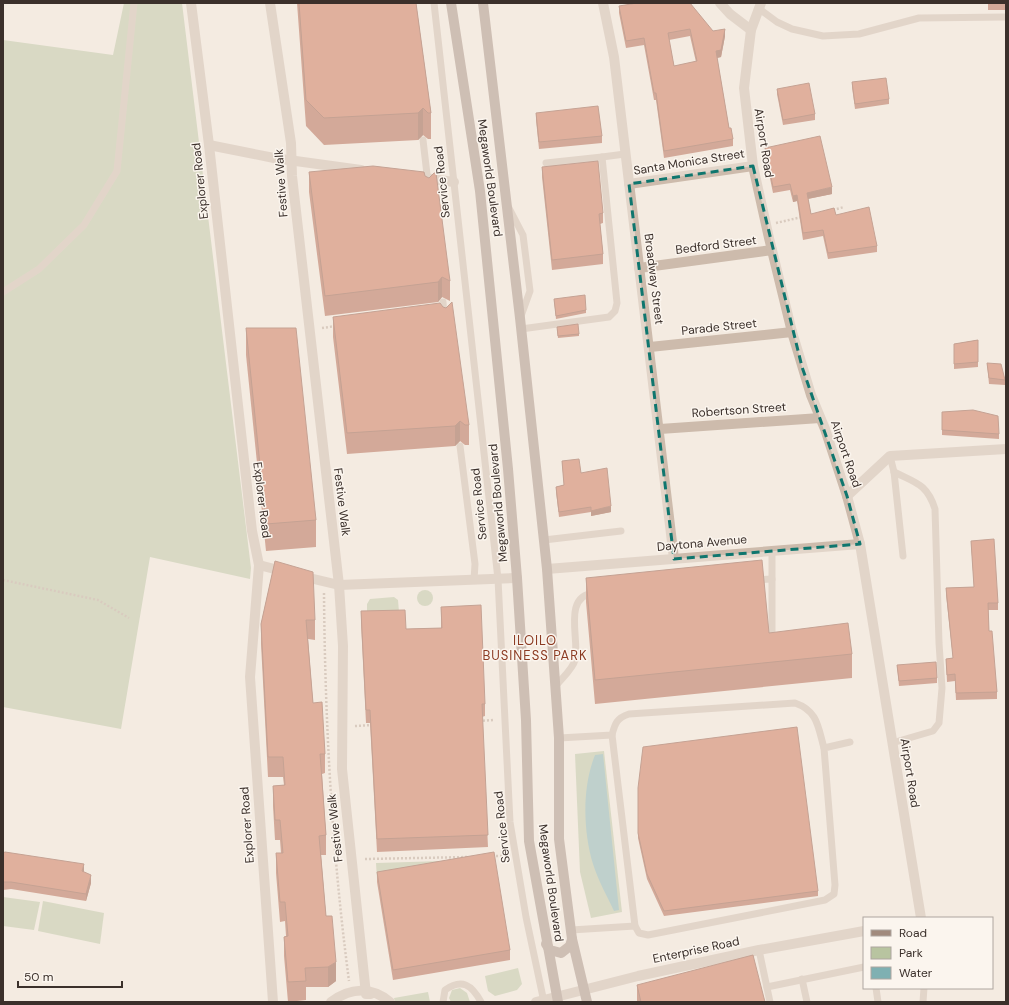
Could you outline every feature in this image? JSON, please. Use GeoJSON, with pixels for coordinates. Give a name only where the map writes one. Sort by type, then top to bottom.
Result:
{"type":"FeatureCollection","features":[{"type":"Feature","properties":{"kind":"main road","name":"Megaworld Boulevard"},"geometry":{"type":"LineString","coordinates":[[451,3],[480,191],[517,578],[526,720],[529,841],[546,944],[558,1000]]}},
{"type":"Feature","properties":{"kind":"main road","name":"Megaworld Boulevard"},"geometry":{"type":"LineString","coordinates":[[483,3],[520,318],[547,569],[554,687],[559,738],[560,839],[572,935],[587,1002]]}},
{"type":"Feature","properties":{"kind":"main road"},"geometry":{"type":"LineString","coordinates":[[546,944],[550,950],[561,953],[570,946],[572,935]]}},
{"type":"Feature","properties":{"kind":"street","name":"Explorer Road"},"geometry":{"type":"LineString","coordinates":[[191,3],[209,145],[252,531],[258,565],[250,677],[273,1002]]}},
{"type":"Feature","properties":{"kind":"street","name":"Festive Walk"},"geometry":{"type":"LineString","coordinates":[[270,3],[291,143],[292,176],[339,585],[343,646],[342,769],[366,994],[379,994]]}},
{"type":"Feature","properties":{"kind":"street","name":"Broadway Street"},"geometry":{"type":"LineString","coordinates":[[603,3],[614,57],[660,429],[674,559]]}},
{"type":"Feature","properties":{"kind":"street"},"geometry":{"type":"LineString","coordinates":[[720,3],[730,14],[751,30]]}},
{"type":"Feature","properties":{"kind":"street","name":"Airport Road"},"geometry":{"type":"LineString","coordinates":[[760,6],[751,30],[744,88],[753,166],[792,332],[847,496],[860,544],[921,917]]}},
{"type":"Feature","properties":{"kind":"street"},"geometry":{"type":"LineString","coordinates":[[209,145],[291,161],[374,171]]}},
{"type":"Feature","properties":{"kind":"street","name":"Santa Monica Street"},"geometry":{"type":"LineString","coordinates":[[629,184],[753,166]]}},
{"type":"Feature","properties":{"kind":"street"},"geometry":{"type":"LineString","coordinates":[[412,176],[454,182]]}},
{"type":"Feature","properties":{"kind":"street","name":"Bedford Street"},"geometry":{"type":"LineString","coordinates":[[639,268],[772,250]]}},
{"type":"Feature","properties":{"kind":"street","name":"Parade Street"},"geometry":{"type":"LineString","coordinates":[[650,347],[792,332]]}},
{"type":"Feature","properties":{"kind":"street","name":"Robertson Street"},"geometry":{"type":"LineString","coordinates":[[660,429],[820,418]]}},
{"type":"Feature","properties":{"kind":"street"},"geometry":{"type":"LineString","coordinates":[[847,496],[890,456],[1006,449]]}},
{"type":"Feature","properties":{"kind":"street","name":"Daytona Avenue"},"geometry":{"type":"LineString","coordinates":[[547,569],[860,544]]}},
{"type":"Feature","properties":{"kind":"street"},"geometry":{"type":"LineString","coordinates":[[258,565],[339,585],[517,578]]}},
{"type":"Feature","properties":{"kind":"street","name":"Enterprise Road"},"geometry":{"type":"LineString","coordinates":[[541,1001],[558,1000],[638,976],[759,950],[863,931]]}},
{"type":"Feature","properties":{"kind":"street"},"geometry":{"type":"LineString","coordinates":[[331,1002],[341,995],[353,990],[366,990],[379,994],[390,1002]]}},
{"type":"Feature","properties":{"kind":"lane"},"geometry":{"type":"LineString","coordinates":[[3,292],[39,269],[84,225],[117,171],[134,3]]}},
{"type":"Feature","properties":{"kind":"lane","name":"Service Road"},"geometry":{"type":"LineString","coordinates":[[434,3],[498,579],[510,822],[541,1001]]}},
{"type":"Feature","properties":{"kind":"lane"},"geometry":{"type":"LineString","coordinates":[[760,6],[777,22],[792,29],[823,36],[860,34],[919,18],[1006,17]]}},
{"type":"Feature","properties":{"kind":"lane"},"geometry":{"type":"LineString","coordinates":[[424,140],[429,190]]}},
{"type":"Feature","properties":{"kind":"lane"},"geometry":{"type":"LineString","coordinates":[[546,163],[625,154]]}},
{"type":"Feature","properties":{"kind":"lane"},"geometry":{"type":"LineString","coordinates":[[521,328],[609,317],[615,311],[617,304],[602,157]]}},
{"type":"Feature","properties":{"kind":"lane"},"geometry":{"type":"LineString","coordinates":[[443,302],[445,323]]}},
{"type":"Feature","properties":{"kind":"lane"},"geometry":{"type":"LineString","coordinates":[[460,446],[475,564],[474,580]]}},
{"type":"Feature","properties":{"kind":"lane"},"geometry":{"type":"LineString","coordinates":[[890,456],[894,472],[903,556]]}},
{"type":"Feature","properties":{"kind":"lane"},"geometry":{"type":"LineString","coordinates":[[892,743],[933,730],[939,723],[942,688],[935,509],[931,496],[923,486],[894,472]]}},
{"type":"Feature","properties":{"kind":"lane"},"geometry":{"type":"LineString","coordinates":[[544,540],[621,531]]}},
{"type":"Feature","properties":{"kind":"lane"},"geometry":{"type":"LineString","coordinates":[[772,551],[772,641]]}},
{"type":"Feature","properties":{"kind":"lane"},"geometry":{"type":"LineString","coordinates":[[750,580],[772,579]]}},
{"type":"Feature","properties":{"kind":"lane"},"geometry":{"type":"LineString","coordinates":[[554,687],[575,660],[575,607],[581,598],[589,593],[605,591]]}},
{"type":"Feature","properties":{"kind":"lane"},"geometry":{"type":"LineString","coordinates":[[795,702],[804,706],[816,717],[824,748],[834,894],[825,900],[648,935],[639,934],[635,926],[612,735],[615,722],[620,717],[629,714],[795,702]]}},
{"type":"Feature","properties":{"kind":"lane"},"geometry":{"type":"LineString","coordinates":[[559,738],[612,735]]}},
{"type":"Feature","properties":{"kind":"lane"},"geometry":{"type":"LineString","coordinates":[[824,748],[850,742]]}},
{"type":"Feature","properties":{"kind":"lane"},"geometry":{"type":"LineString","coordinates":[[572,935],[635,926]]}},
{"type":"Feature","properties":{"kind":"lane"},"geometry":{"type":"LineString","coordinates":[[759,950],[770,1002]]}},
{"type":"Feature","properties":{"kind":"lane"},"geometry":{"type":"LineString","coordinates":[[767,987],[863,967]]}},
{"type":"Feature","properties":{"kind":"lane"},"geometry":{"type":"LineString","coordinates":[[802,979],[807,1002]]}},
{"type":"Feature","properties":{"kind":"lane"},"geometry":{"type":"LineString","coordinates":[[443,1002],[445,990],[454,984],[463,983],[471,988],[481,1002]]}},
{"type":"Feature","properties":{"kind":"lane"},"geometry":{"type":"LineString","coordinates":[[876,989],[878,1002]]}},
{"type":"Feature","properties":{"kind":"lane"},"geometry":{"type":"LineString","coordinates":[[923,1002],[924,989]]}},
{"type":"Feature","properties":{"kind":"path"},"geometry":{"type":"LineString","coordinates":[[829,211],[844,207]]}},
{"type":"Feature","properties":{"kind":"path"},"geometry":{"type":"LineString","coordinates":[[766,225],[806,216]]}},
{"type":"Feature","properties":{"kind":"path"},"geometry":{"type":"LineString","coordinates":[[322,328],[337,326]]}},
{"type":"Feature","properties":{"kind":"path"},"geometry":{"type":"LineString","coordinates":[[3,580],[98,600],[129,618]]}},
{"type":"Feature","properties":{"kind":"path"},"geometry":{"type":"LineString","coordinates":[[478,721],[493,720]]}},
{"type":"Feature","properties":{"kind":"path"},"geometry":{"type":"LineString","coordinates":[[356,726],[378,725]]}},
{"type":"Feature","properties":{"kind":"path"},"geometry":{"type":"LineString","coordinates":[[488,856],[504,856]]}},
{"type":"Feature","properties":{"kind":"path"},"geometry":{"type":"LineString","coordinates":[[365,859],[473,857]]}},
{"type":"Feature","properties":{"kind":"highlighted area"},"geometry":{"type":"Polygon","coordinates":[[[753,166],[802,367],[847,496],[860,544],[674,559],[629,184],[753,166]]]}},
{"type":"Feature","properties":{"kind":"green space"},"geometry":{"type":"Polygon","coordinates":[[[124,3],[182,3],[251,568],[250,579],[150,557],[121,729],[3,707],[3,40],[113,55],[124,3]]]}},
{"type":"Feature","properties":{"kind":"green space"},"geometry":{"type":"Polygon","coordinates":[[[425,590],[432,595],[433,598],[428,605],[425,606],[418,601],[417,598],[422,591],[425,590]]]}},
{"type":"Feature","properties":{"kind":"green space"},"geometry":{"type":"Polygon","coordinates":[[[394,597],[398,600],[399,612],[367,614],[367,604],[370,599],[394,597]]]}},
{"type":"Feature","properties":{"kind":"green space"},"geometry":{"type":"Polygon","coordinates":[[[604,751],[622,912],[591,918],[580,872],[575,754],[604,751]]]}},
{"type":"Feature","properties":{"kind":"green space"},"geometry":{"type":"Polygon","coordinates":[[[476,860],[476,862],[377,879],[376,863],[476,860]]]}},
{"type":"Feature","properties":{"kind":"green space"},"geometry":{"type":"Polygon","coordinates":[[[3,897],[40,902],[34,930],[3,926],[3,897]]]}},
{"type":"Feature","properties":{"kind":"green space"},"geometry":{"type":"Polygon","coordinates":[[[43,901],[104,913],[100,944],[38,931],[43,901]]]}},
{"type":"Feature","properties":{"kind":"green space"},"geometry":{"type":"Polygon","coordinates":[[[518,968],[522,984],[517,990],[495,996],[488,991],[485,976],[518,968]]]}},
{"type":"Feature","properties":{"kind":"green space"},"geometry":{"type":"Polygon","coordinates":[[[460,988],[467,993],[470,1002],[451,1002],[449,998],[452,990],[460,988]]]}},
{"type":"Feature","properties":{"kind":"green space"},"geometry":{"type":"Polygon","coordinates":[[[428,992],[430,1002],[395,1002],[394,998],[428,992]]]}},
{"type":"Feature","properties":{"kind":"water"},"geometry":{"type":"Polygon","coordinates":[[[603,754],[619,910],[614,911],[593,864],[587,838],[585,809],[588,781],[595,755],[603,754]]]}},
{"type":"Feature","properties":{"kind":"building"},"geometry":{"type":"Polygon","coordinates":[[[299,3],[416,3],[431,113],[428,113],[423,108],[418,113],[324,118],[306,100],[299,3]]]}},
{"type":"Feature","properties":{"kind":"building"},"geometry":{"type":"Polygon","coordinates":[[[637,3],[690,3],[713,31],[725,29],[721,50],[716,51],[729,128],[731,128],[733,139],[664,151],[656,93],[654,93],[644,38],[626,41],[619,6],[637,3]],[[690,29],[668,33],[674,66],[697,61],[690,29]]]}},
{"type":"Feature","properties":{"kind":"building"},"geometry":{"type":"Polygon","coordinates":[[[886,78],[889,99],[855,104],[852,82],[886,78]]]}},
{"type":"Feature","properties":{"kind":"building"},"geometry":{"type":"Polygon","coordinates":[[[809,83],[815,114],[783,120],[777,89],[809,83]]]}},
{"type":"Feature","properties":{"kind":"building"},"geometry":{"type":"Polygon","coordinates":[[[598,106],[602,136],[539,142],[536,113],[598,106]]]}},
{"type":"Feature","properties":{"kind":"building"},"geometry":{"type":"Polygon","coordinates":[[[820,136],[832,187],[807,193],[811,214],[834,208],[836,215],[869,207],[877,246],[828,253],[823,230],[803,233],[797,195],[793,196],[790,184],[773,187],[765,148],[820,136]]]}},
{"type":"Feature","properties":{"kind":"building"},"geometry":{"type":"Polygon","coordinates":[[[598,161],[603,213],[599,214],[603,254],[552,260],[542,167],[598,161]]]}},
{"type":"Feature","properties":{"kind":"building"},"geometry":{"type":"Polygon","coordinates":[[[373,166],[424,172],[425,176],[429,178],[436,173],[450,281],[442,277],[438,282],[325,296],[309,172],[373,166]]]}},
{"type":"Feature","properties":{"kind":"building"},"geometry":{"type":"Polygon","coordinates":[[[585,295],[586,310],[556,316],[554,299],[585,295]]]}},
{"type":"Feature","properties":{"kind":"building"},"geometry":{"type":"Polygon","coordinates":[[[452,302],[469,425],[465,425],[460,421],[455,426],[347,433],[333,317],[440,303],[446,308],[452,302]]]}},
{"type":"Feature","properties":{"kind":"building"},"geometry":{"type":"Polygon","coordinates":[[[578,324],[579,334],[558,336],[557,327],[578,324]]]}},
{"type":"Feature","properties":{"kind":"building"},"geometry":{"type":"Polygon","coordinates":[[[246,328],[296,328],[316,520],[266,524],[246,328]]]}},
{"type":"Feature","properties":{"kind":"building"},"geometry":{"type":"Polygon","coordinates":[[[978,340],[978,362],[954,364],[954,344],[978,340]]]}},
{"type":"Feature","properties":{"kind":"building"},"geometry":{"type":"Polygon","coordinates":[[[987,363],[1001,364],[1005,380],[989,378],[987,363]]]}},
{"type":"Feature","properties":{"kind":"building"},"geometry":{"type":"Polygon","coordinates":[[[973,410],[998,416],[999,434],[942,430],[942,412],[973,410]]]}},
{"type":"Feature","properties":{"kind":"building"},"geometry":{"type":"Polygon","coordinates":[[[579,459],[581,473],[607,468],[611,506],[591,511],[591,507],[559,512],[556,487],[564,485],[562,461],[579,459]]]}},
{"type":"Feature","properties":{"kind":"building"},"geometry":{"type":"Polygon","coordinates":[[[994,539],[998,603],[988,603],[989,631],[992,631],[997,692],[956,693],[955,674],[947,675],[946,659],[953,658],[946,588],[974,587],[971,541],[994,539]]]}},
{"type":"Feature","properties":{"kind":"building"},"geometry":{"type":"Polygon","coordinates":[[[762,560],[769,633],[848,623],[852,654],[595,680],[586,578],[762,560]]]}},
{"type":"Feature","properties":{"kind":"building"},"geometry":{"type":"Polygon","coordinates":[[[275,561],[313,572],[315,620],[306,620],[313,703],[322,702],[325,754],[320,754],[326,835],[319,836],[326,916],[332,916],[336,962],[328,967],[305,968],[306,981],[288,982],[284,937],[288,936],[285,902],[280,902],[276,853],[283,853],[280,820],[275,820],[273,786],[285,785],[283,757],[268,757],[261,624],[275,561]]]}},
{"type":"Feature","properties":{"kind":"building"},"geometry":{"type":"Polygon","coordinates":[[[481,605],[485,704],[482,704],[488,835],[377,839],[370,710],[366,710],[361,611],[405,610],[406,629],[442,628],[441,607],[481,605]]]}},
{"type":"Feature","properties":{"kind":"building"},"geometry":{"type":"Polygon","coordinates":[[[936,662],[937,678],[899,681],[897,665],[936,662]]]}},
{"type":"Feature","properties":{"kind":"building"},"geometry":{"type":"Polygon","coordinates":[[[797,727],[818,891],[664,911],[647,874],[638,833],[638,788],[643,747],[797,727]]]}},
{"type":"Feature","properties":{"kind":"building"},"geometry":{"type":"Polygon","coordinates":[[[5,852],[84,864],[82,871],[91,875],[86,894],[3,882],[3,853],[5,852]]]}},
{"type":"Feature","properties":{"kind":"building"},"geometry":{"type":"Polygon","coordinates":[[[494,852],[510,950],[393,970],[377,872],[494,852]]]}},
{"type":"Feature","properties":{"kind":"building"},"geometry":{"type":"Polygon","coordinates":[[[753,955],[765,1002],[641,1002],[637,985],[753,955]]]}},
{"type":"Feature","properties":{"kind":"district","name":"ILOILO BUSINESS PARK"},"geometry":{"type":"Point","coordinates":[535,648]}}]}
